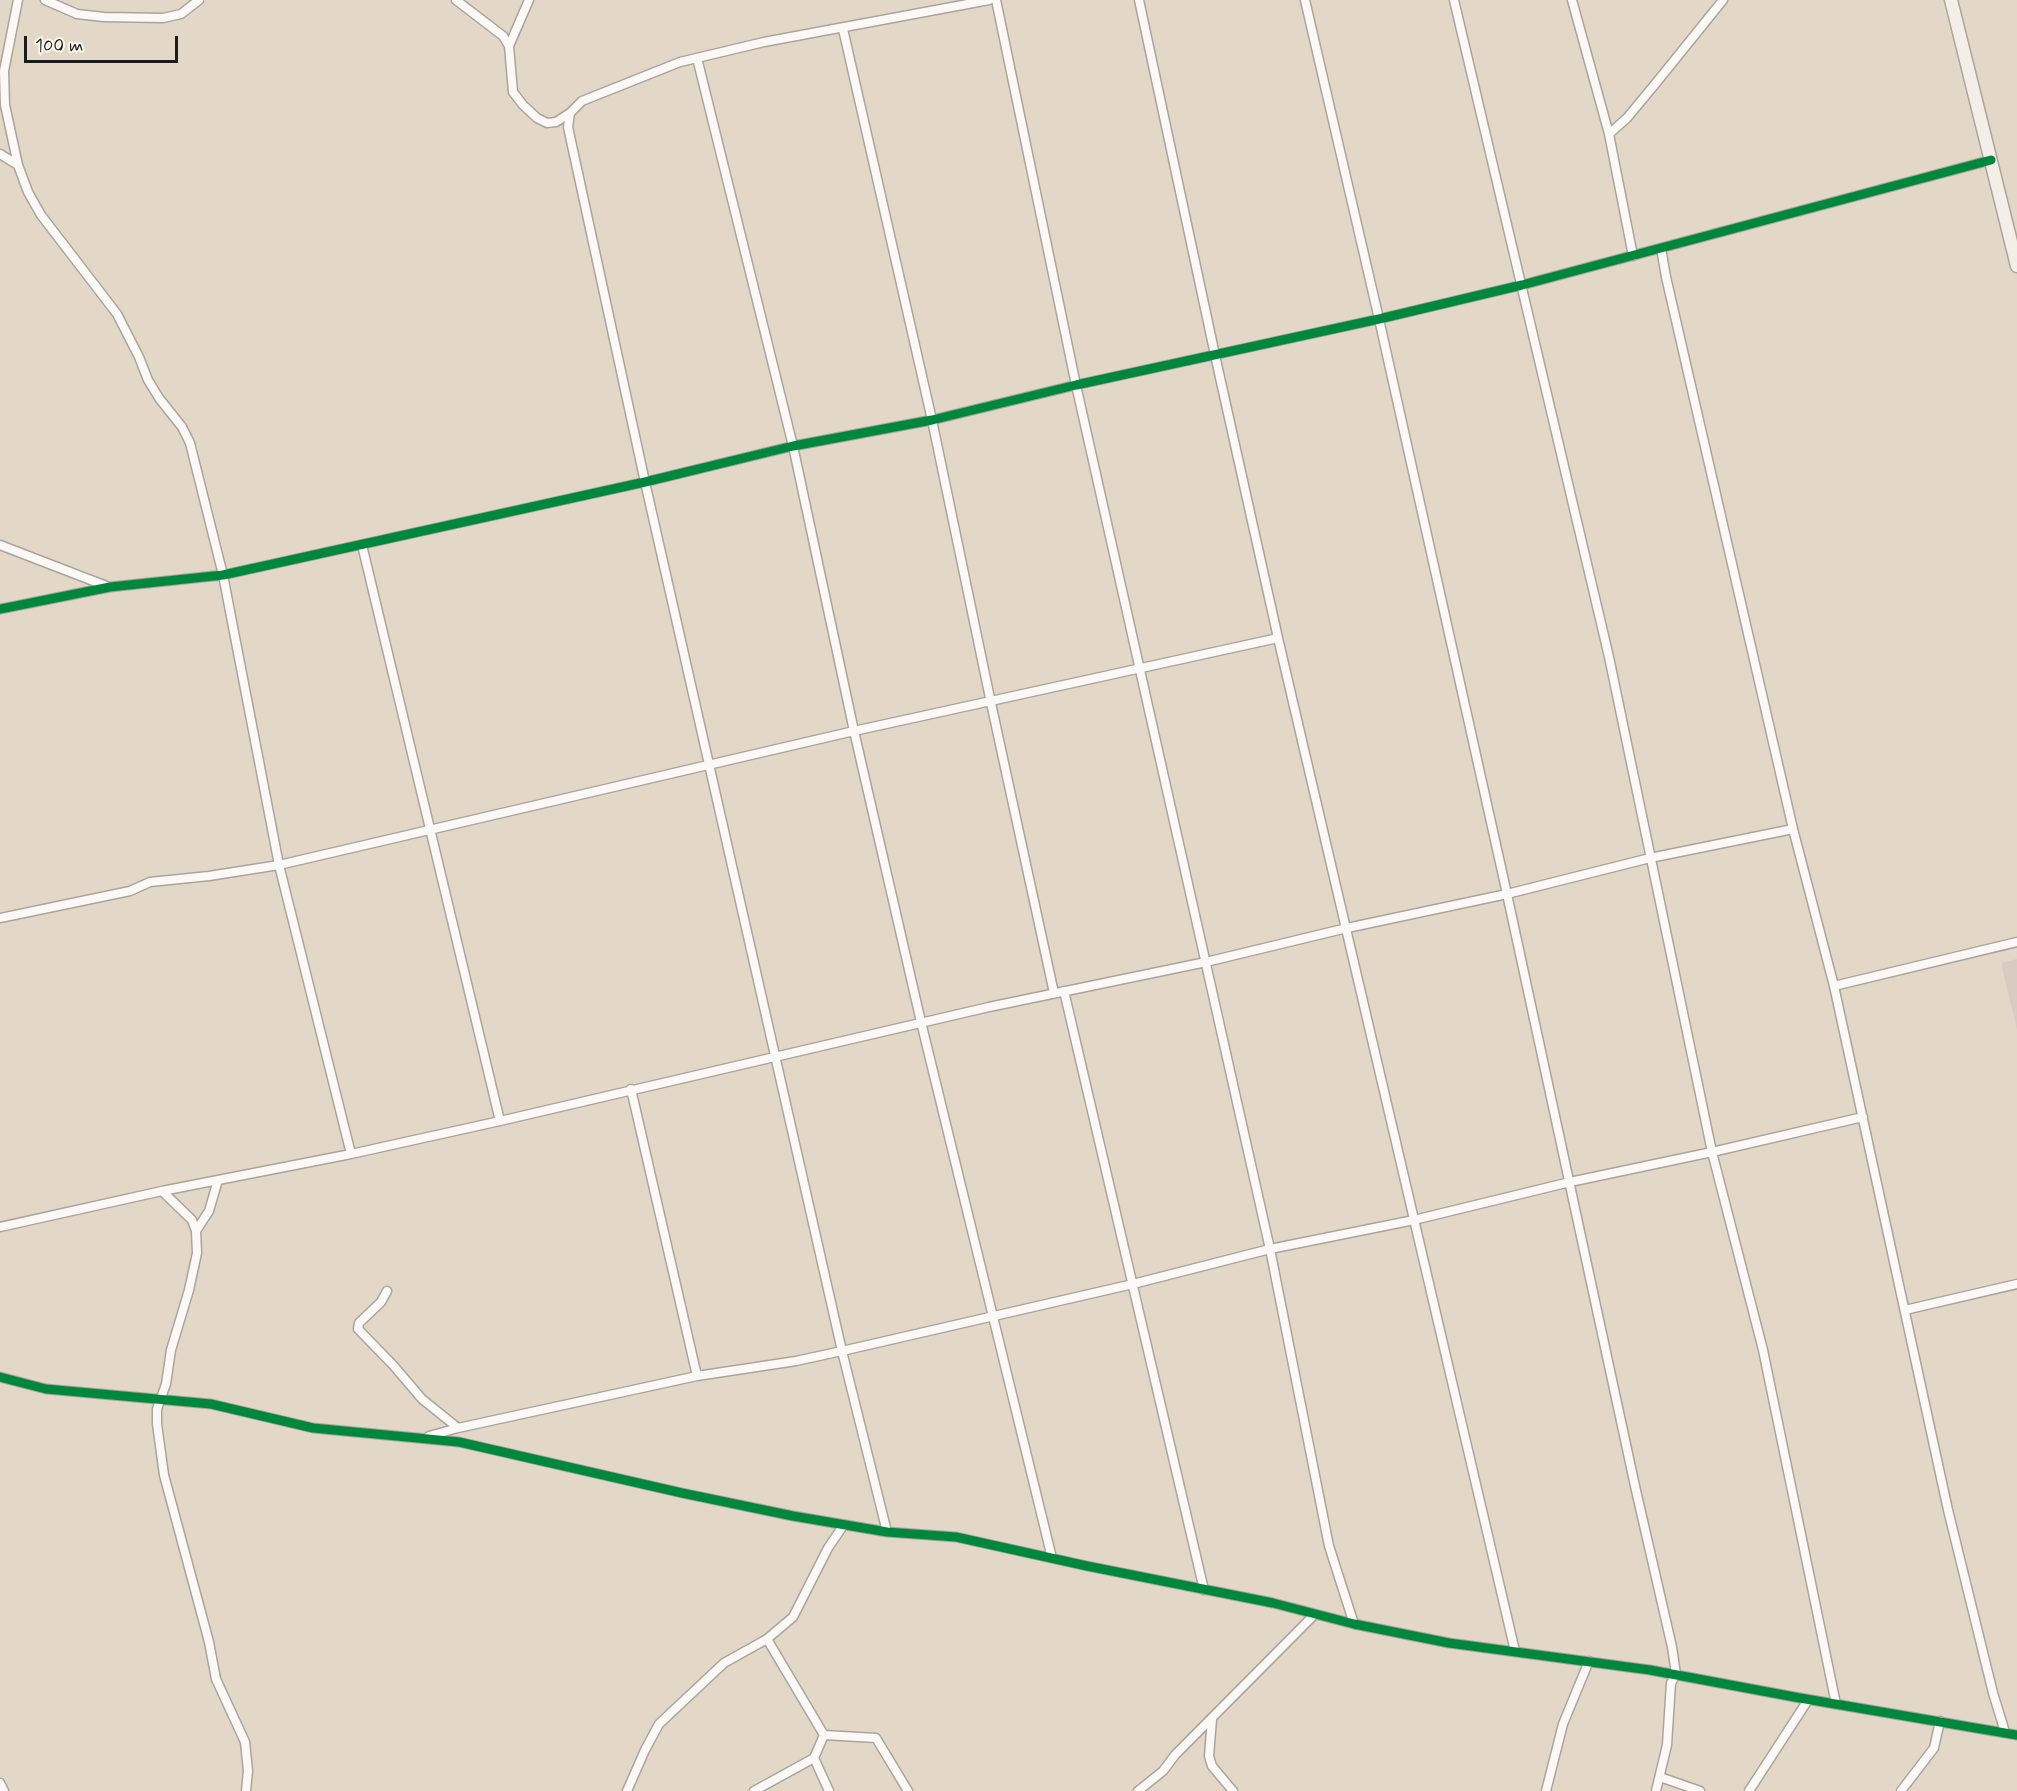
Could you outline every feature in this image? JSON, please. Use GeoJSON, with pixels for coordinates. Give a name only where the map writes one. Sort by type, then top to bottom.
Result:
{"type":"FeatureCollection","features":[{"type":"Feature","properties":{"kind":"main road"},"geometry":{"type":"LineString","coordinates":[[1951,0],[2017,266]]}},
{"type":"Feature","properties":{"kind":"street"},"geometry":{"type":"LineString","coordinates":[[18,0],[4,71],[5,105],[18,165],[28,192],[41,215],[117,314],[148,380],[190,443],[223,575],[279,865],[351,1154]]}},
{"type":"Feature","properties":{"kind":"street"},"geometry":{"type":"LineString","coordinates":[[45,0],[77,14],[163,18],[181,14],[199,0]]}},
{"type":"Feature","properties":{"kind":"street"},"geometry":{"type":"LineString","coordinates":[[456,0],[503,36],[509,46],[513,92],[537,118],[547,123],[556,122],[582,101],[680,62],[764,42],[989,0]]}},
{"type":"Feature","properties":{"kind":"street"},"geometry":{"type":"LineString","coordinates":[[509,46],[529,0]]}},
{"type":"Feature","properties":{"kind":"street"},"geometry":{"type":"LineString","coordinates":[[996,0],[1076,385],[1270,1249],[1329,1546],[1353,1624]]}},
{"type":"Feature","properties":{"kind":"street"},"geometry":{"type":"LineString","coordinates":[[1139,0],[1278,638],[1515,1651]]}},
{"type":"Feature","properties":{"kind":"street"},"geometry":{"type":"LineString","coordinates":[[1305,0],[1379,319],[1672,1647],[1676,1674],[1671,1683],[1667,1745],[1656,1791]]}},
{"type":"Feature","properties":{"kind":"street"},"geometry":{"type":"LineString","coordinates":[[1454,0],[1609,657],[1712,1152],[1763,1350],[1836,1704]]}},
{"type":"Feature","properties":{"kind":"street"},"geometry":{"type":"LineString","coordinates":[[1572,0],[1609,134],[1633,256]]}},
{"type":"Feature","properties":{"kind":"street"},"geometry":{"type":"LineString","coordinates":[[1609,134],[1627,118],[1723,0]]}},
{"type":"Feature","properties":{"kind":"street"},"geometry":{"type":"LineString","coordinates":[[843,29],[932,420],[991,703],[1204,1590]]}},
{"type":"Feature","properties":{"kind":"street"},"geometry":{"type":"LineString","coordinates":[[697,58],[793,446],[854,731],[921,1022],[1052,1558]]}},
{"type":"Feature","properties":{"kind":"street"},"geometry":{"type":"LineString","coordinates":[[570,113],[568,127],[645,482],[777,1056],[842,1351],[887,1532]]}},
{"type":"Feature","properties":{"kind":"street"},"geometry":{"type":"LineString","coordinates":[[0,154],[18,165]]}},
{"type":"Feature","properties":{"kind":"street"},"geometry":{"type":"LineString","coordinates":[[0,609],[110,587],[223,575],[645,482],[793,446],[932,420],[1076,385],[1379,319],[1522,285],[1991,160]]}},
{"type":"Feature","properties":{"kind":"street"},"geometry":{"type":"LineString","coordinates":[[1661,248],[1793,829],[1834,986],[1960,1563],[2005,1732]]}},
{"type":"Feature","properties":{"kind":"street"},"geometry":{"type":"LineString","coordinates":[[0,545],[110,587]]}},
{"type":"Feature","properties":{"kind":"street"},"geometry":{"type":"LineString","coordinates":[[362,545],[500,1121]]}},
{"type":"Feature","properties":{"kind":"street"},"geometry":{"type":"LineString","coordinates":[[0,918],[130,891],[150,882],[279,865],[854,731],[991,703],[1278,638]]}},
{"type":"Feature","properties":{"kind":"street"},"geometry":{"type":"LineString","coordinates":[[0,1227],[500,1121],[921,1022],[1206,962],[1347,928],[1507,894],[1650,858],[1793,829]]}},
{"type":"Feature","properties":{"kind":"street"},"geometry":{"type":"LineString","coordinates":[[1834,986],[2017,942]]}},
{"type":"Feature","properties":{"kind":"street"},"geometry":{"type":"LineString","coordinates":[[631,1089],[697,1376]]}},
{"type":"Feature","properties":{"kind":"street"},"geometry":{"type":"LineString","coordinates":[[426,1437],[697,1376],[796,1361],[842,1351],[1132,1284],[1270,1249],[1414,1220],[1570,1182],[1863,1117]]}},
{"type":"Feature","properties":{"kind":"street"},"geometry":{"type":"LineString","coordinates":[[196,1231],[209,1211],[218,1180]]}},
{"type":"Feature","properties":{"kind":"street"},"geometry":{"type":"LineString","coordinates":[[162,1191],[188,1214],[196,1231],[195,1265],[171,1350],[166,1384],[156,1415],[165,1475],[209,1642],[216,1679],[245,1742],[248,1771],[246,1791]]}},
{"type":"Feature","properties":{"kind":"street"},"geometry":{"type":"LineString","coordinates":[[1905,1311],[2017,1284]]}},
{"type":"Feature","properties":{"kind":"street"},"geometry":{"type":"LineString","coordinates":[[387,1291],[381,1302],[360,1323],[358,1329],[422,1399],[458,1428]]}},
{"type":"Feature","properties":{"kind":"street"},"geometry":{"type":"LineString","coordinates":[[0,1377],[46,1389],[211,1404],[313,1428],[426,1437],[459,1442],[682,1493],[843,1526],[956,1537],[1273,1603],[1353,1624],[1449,1643],[1589,1660],[1676,1674],[1808,1700],[2017,1735]]}},
{"type":"Feature","properties":{"kind":"street"},"geometry":{"type":"LineString","coordinates":[[627,1791],[659,1724],[724,1663],[767,1639],[793,1617],[828,1548],[843,1526]]}},
{"type":"Feature","properties":{"kind":"street"},"geometry":{"type":"LineString","coordinates":[[1138,1791],[1163,1771],[1315,1614]]}},
{"type":"Feature","properties":{"kind":"street"},"geometry":{"type":"LineString","coordinates":[[767,1639],[824,1735]]}},
{"type":"Feature","properties":{"kind":"street"},"geometry":{"type":"LineString","coordinates":[[1546,1791],[1563,1724],[1589,1660]]}},
{"type":"Feature","properties":{"kind":"street"},"geometry":{"type":"LineString","coordinates":[[1749,1791],[1808,1700]]}},
{"type":"Feature","properties":{"kind":"street"},"geometry":{"type":"LineString","coordinates":[[1212,1718],[1209,1756],[1212,1766],[1233,1791]]}},
{"type":"Feature","properties":{"kind":"street"},"geometry":{"type":"LineString","coordinates":[[1901,1791],[1934,1748],[1940,1721]]}},
{"type":"Feature","properties":{"kind":"street"},"geometry":{"type":"LineString","coordinates":[[754,1791],[814,1758],[824,1735]]}},
{"type":"Feature","properties":{"kind":"street"},"geometry":{"type":"LineString","coordinates":[[824,1735],[876,1738],[908,1791]]}},
{"type":"Feature","properties":{"kind":"street"},"geometry":{"type":"LineString","coordinates":[[814,1758],[829,1791]]}},
{"type":"Feature","properties":{"kind":"street"},"geometry":{"type":"LineString","coordinates":[[1660,1777],[1700,1791]]}},
{"type":"Feature","properties":{"kind":"street"},"geometry":{"type":"LineString","coordinates":[[0,1783],[4,1791]]}},
{"type":"Feature","properties":{"kind":"shaded area"},"geometry":{"type":"Polygon","coordinates":[[[2017,959],[2017,1030],[2001,963],[2017,959]]]}},
{"type":"Feature","properties":{"kind":"cycle path"},"geometry":{"type":"LineString","coordinates":[[0,609],[110,587],[223,575],[645,482],[793,446],[932,420],[1076,385],[1379,319],[1522,285],[1991,160]]}},
{"type":"Feature","properties":{"kind":"cycle path"},"geometry":{"type":"LineString","coordinates":[[0,1377],[46,1389],[211,1404],[313,1428],[459,1442],[793,1516],[887,1532],[956,1537],[1273,1603],[1354,1624],[1449,1643],[1650,1670],[2017,1735]]}}]}
